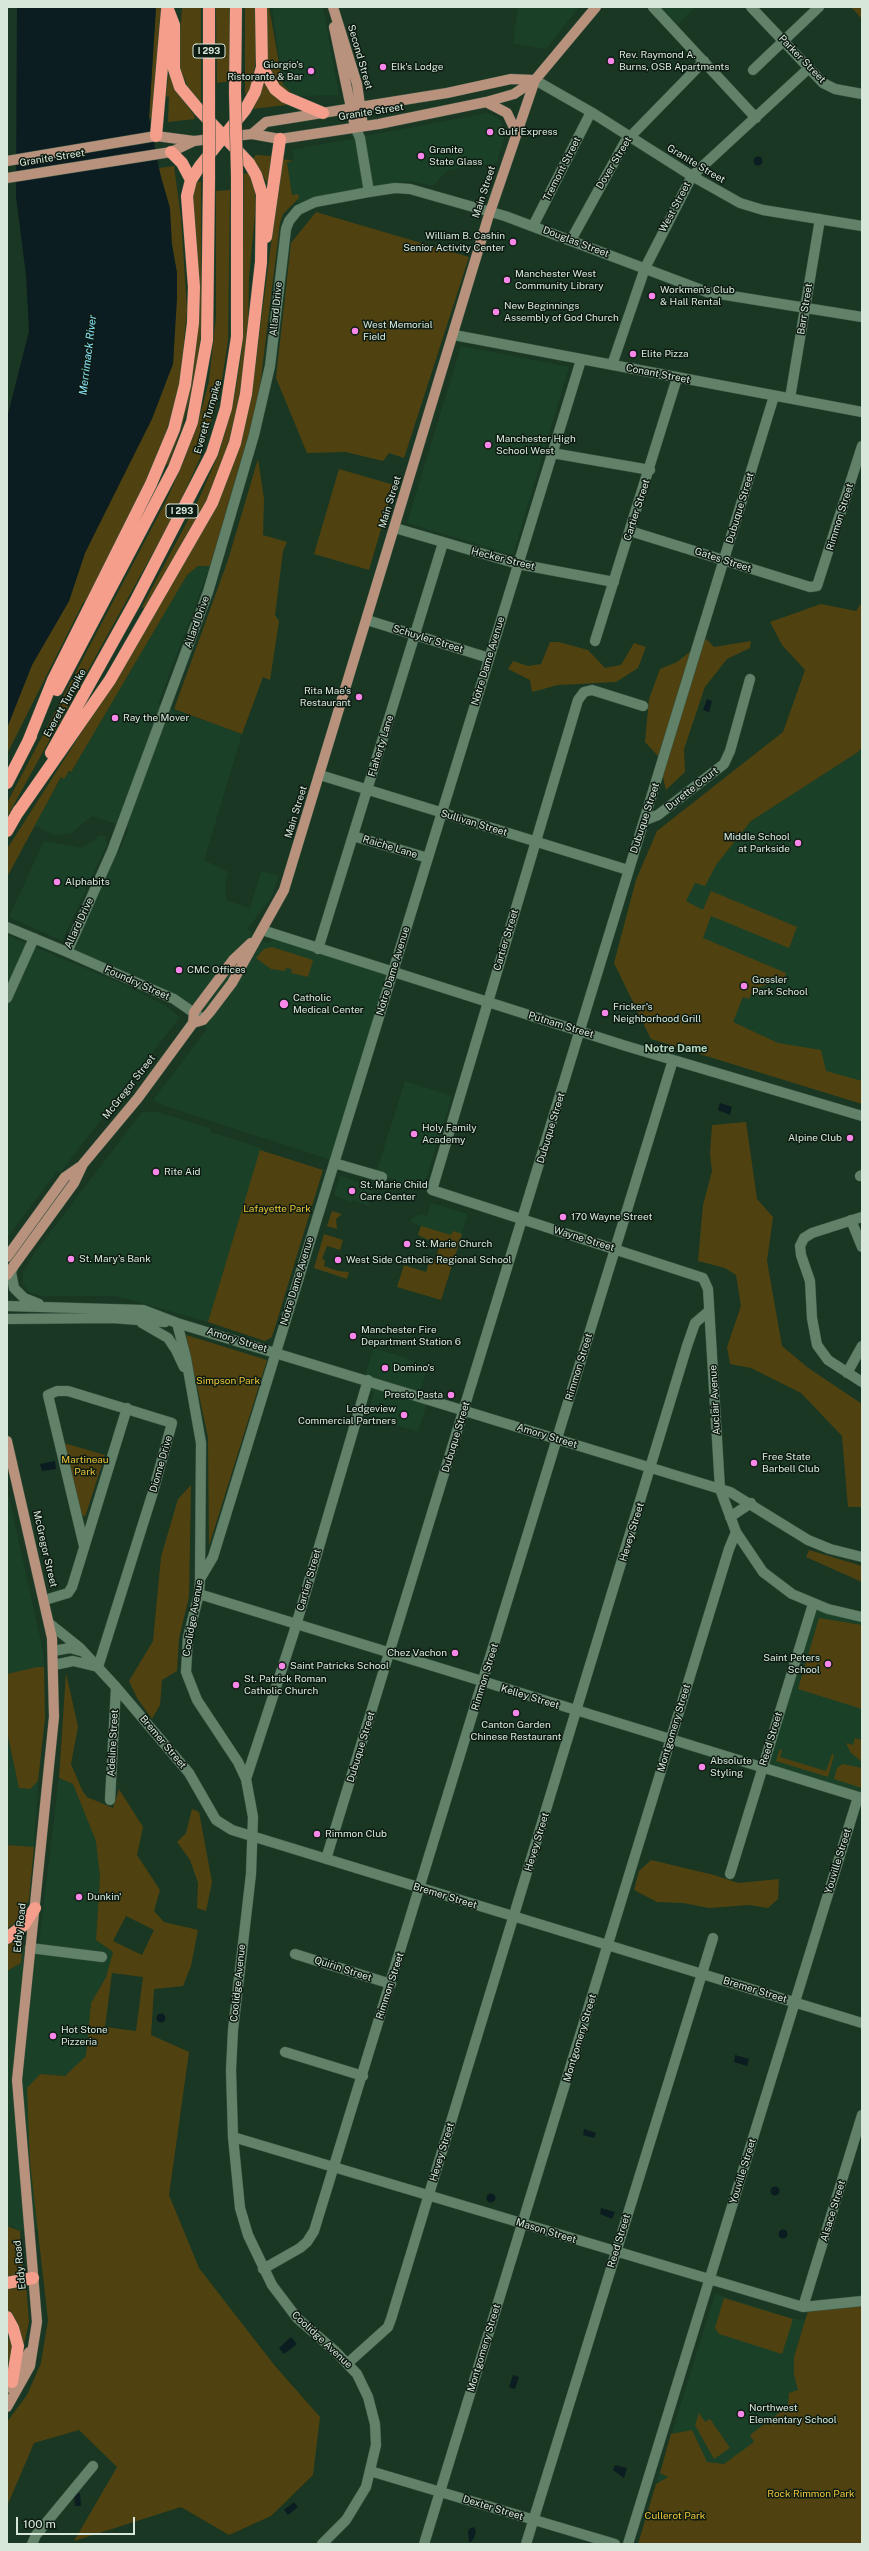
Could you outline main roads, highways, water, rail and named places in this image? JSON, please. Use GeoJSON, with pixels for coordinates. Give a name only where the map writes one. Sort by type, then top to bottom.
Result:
{"type":"FeatureCollection","features":[{"type":"Feature","properties":{"kind":"highway"},"geometry":{"type":"LineString","coordinates":[[156,136],[167,7]]}},
{"type":"Feature","properties":{"kind":"highway"},"geometry":{"type":"LineString","coordinates":[[16,815],[110,680],[212,503],[235,443],[246,394],[261,262],[262,194],[256,175],[249,163],[223,137],[180,86],[174,69],[174,25],[167,7]]}},
{"type":"Feature","properties":{"kind":"highway","name":"Everett Turnpike"},"geometry":{"type":"LineString","coordinates":[[7,782],[163,489],[192,422],[203,368],[209,314],[209,7]]}},
{"type":"Feature","properties":{"kind":"highway","name":"Everett Turnpike"},"geometry":{"type":"LineString","coordinates":[[7,831],[135,602],[212,453],[227,400],[237,337],[237,175],[235,92],[236,7]]}},
{"type":"Feature","properties":{"kind":"highway"},"geometry":{"type":"LineString","coordinates":[[28,742],[53,680],[148,491],[174,429],[186,377],[193,323],[193,272],[187,216],[187,196],[191,180],[245,110],[255,92],[262,67],[261,7]]}},
{"type":"Feature","properties":{"kind":"highway"},"geometry":{"type":"LineString","coordinates":[[262,67],[275,89],[285,97],[323,113]]}},
{"type":"Feature","properties":{"kind":"highway"},"geometry":{"type":"LineString","coordinates":[[261,262],[270,223],[280,138]]}},
{"type":"Feature","properties":{"kind":"highway"},"geometry":{"type":"LineString","coordinates":[[166,152],[182,163],[191,180]]}},
{"type":"Feature","properties":{"kind":"highway"},"geometry":{"type":"LineString","coordinates":[[7,1938],[24,1925],[35,1908]]}},
{"type":"Feature","properties":{"kind":"highway"},"geometry":{"type":"LineString","coordinates":[[7,2283],[33,2278]]}},
{"type":"Feature","properties":{"kind":"highway"},"geometry":{"type":"LineString","coordinates":[[7,2317],[13,2328],[18,2346],[10,2385]]}},
{"type":"Feature","properties":{"kind":"main road","name":"Second Street"},"geometry":{"type":"LineString","coordinates":[[332,7],[335,33],[356,108],[359,126]]}},
{"type":"Feature","properties":{"kind":"main road"},"geometry":{"type":"LineString","coordinates":[[535,80],[596,7]]}},
{"type":"Feature","properties":{"kind":"main road","name":"Granite Street"},"geometry":{"type":"LineString","coordinates":[[252,134],[266,122],[447,93],[511,79],[535,80]]}},
{"type":"Feature","properties":{"kind":"main road","name":"Granite Street"},"geometry":{"type":"LineString","coordinates":[[7,161],[156,136],[194,140],[252,134],[280,138],[359,126],[486,102],[514,94],[535,80]]}},
{"type":"Feature","properties":{"kind":"main road","name":"Main Street"},"geometry":{"type":"LineString","coordinates":[[256,939],[284,890],[454,335],[490,212],[535,80]]}},
{"type":"Feature","properties":{"kind":"main road"},"geometry":{"type":"LineString","coordinates":[[486,102],[507,113],[517,134]]}},
{"type":"Feature","properties":{"kind":"main road","name":"Granite Street"},"geometry":{"type":"LineString","coordinates":[[7,178],[166,152],[194,140]]}},
{"type":"Feature","properties":{"kind":"main road"},"geometry":{"type":"LineString","coordinates":[[256,939],[232,983],[203,1020],[193,1023],[194,1012],[233,960],[256,939]]}},
{"type":"Feature","properties":{"kind":"main road","name":"McGregor Street"},"geometry":{"type":"LineString","coordinates":[[7,1276],[12,1258],[34,1217],[66,1177],[83,1164],[139,1096],[193,1023]]}},
{"type":"Feature","properties":{"kind":"main road","name":"McGregor Street"},"geometry":{"type":"LineString","coordinates":[[12,1258],[74,1183],[83,1164]]}},
{"type":"Feature","properties":{"kind":"main road"},"geometry":{"type":"LineString","coordinates":[[7,1247],[34,1217]]}},
{"type":"Feature","properties":{"kind":"main road","name":"McGregor Street"},"geometry":{"type":"LineString","coordinates":[[7,1441],[45,1600],[50,1624],[54,1665]]}},
{"type":"Feature","properties":{"kind":"main road","name":"Eddy Road"},"geometry":{"type":"LineString","coordinates":[[7,2407],[30,2366],[35,2337],[37,2309],[33,2278],[17,2080],[52,1754],[54,1665]]}},
{"type":"Feature","properties":{"kind":"main road","name":"Eddy Road"},"geometry":{"type":"LineString","coordinates":[[10,2385],[26,2360],[35,2337]]}},
{"type":"Feature","properties":{"kind":"water","name":"Merrimack River"},"geometry":{"type":"Polygon","coordinates":[[[17,7],[156,7],[149,118],[160,173],[170,208],[172,245],[177,273],[177,299],[173,364],[152,419],[85,553],[69,601],[32,665],[7,728],[7,418],[29,331],[26,275],[16,197],[17,7]]]}},
{"type":"Feature","properties":{"kind":"water"},"geometry":{"type":"Polygon","coordinates":[[[758,156],[763,161],[758,166],[753,161],[758,156]]]}},
{"type":"Feature","properties":{"kind":"water"},"geometry":{"type":"Polygon","coordinates":[[[707,699],[712,701],[709,712],[703,710],[707,699]]]}},
{"type":"Feature","properties":{"kind":"water"},"geometry":{"type":"Polygon","coordinates":[[[720,1103],[732,1107],[730,1115],[718,1110],[720,1103]]]}},
{"type":"Feature","properties":{"kind":"water"},"geometry":{"type":"Polygon","coordinates":[[[55,1461],[56,1469],[42,1471],[40,1464],[55,1461]]]}},
{"type":"Feature","properties":{"kind":"water"},"geometry":{"type":"Polygon","coordinates":[[[161,2013],[166,2018],[161,2023],[156,2018],[161,2013]]]}},
{"type":"Feature","properties":{"kind":"water"},"geometry":{"type":"Polygon","coordinates":[[[735,2055],[749,2059],[747,2066],[734,2062],[735,2055]]]}},
{"type":"Feature","properties":{"kind":"water"},"geometry":{"type":"Polygon","coordinates":[[[584,2129],[596,2133],[594,2138],[583,2135],[584,2129]]]}},
{"type":"Feature","properties":{"kind":"water"},"geometry":{"type":"Polygon","coordinates":[[[775,2186],[780,2191],[775,2196],[770,2191],[775,2186]]]}},
{"type":"Feature","properties":{"kind":"water"},"geometry":{"type":"Polygon","coordinates":[[[491,2193],[496,2198],[491,2203],[486,2198],[491,2193]]]}},
{"type":"Feature","properties":{"kind":"water"},"geometry":{"type":"Polygon","coordinates":[[[601,2208],[615,2212],[612,2219],[600,2214],[601,2208]]]}},
{"type":"Feature","properties":{"kind":"water"},"geometry":{"type":"Polygon","coordinates":[[[783,2229],[788,2234],[783,2239],[778,2234],[783,2229]]]}},
{"type":"Feature","properties":{"kind":"water"},"geometry":{"type":"Polygon","coordinates":[[[291,2337],[297,2344],[284,2354],[279,2348],[291,2337]]]}},
{"type":"Feature","properties":{"kind":"water"},"geometry":{"type":"Polygon","coordinates":[[[513,2375],[519,2377],[515,2389],[509,2387],[513,2375]]]}},
{"type":"Feature","properties":{"kind":"water"},"geometry":{"type":"Polygon","coordinates":[[[615,2465],[627,2468],[624,2478],[613,2470],[615,2465]]]}},
{"type":"Feature","properties":{"kind":"water"},"geometry":{"type":"Polygon","coordinates":[[[80,2493],[81,2506],[75,2506],[74,2494],[80,2493]]]}},
{"type":"Feature","properties":{"kind":"water"},"geometry":{"type":"Polygon","coordinates":[[[294,2502],[298,2507],[288,2515],[284,2510],[294,2502]]]}},
{"type":"Feature","properties":{"kind":"water"},"geometry":{"type":"Polygon","coordinates":[[[474,2527],[476,2531],[474,2538],[471,2542],[469,2542],[469,2529],[474,2527]]]}},
{"type":"Feature","properties":{"kind":"place","name":"Rev. Raymond A. Burns, OSB Apartments"},"geometry":{"type":"Point","coordinates":[611,61]}},
{"type":"Feature","properties":{"kind":"place","name":"Elk's Lodge"},"geometry":{"type":"Point","coordinates":[383,67]}},
{"type":"Feature","properties":{"kind":"place","name":"Giorgio's Ristorante & Bar"},"geometry":{"type":"Point","coordinates":[311,71]}},
{"type":"Feature","properties":{"kind":"place","name":"Gulf Express"},"geometry":{"type":"Point","coordinates":[490,132]}},
{"type":"Feature","properties":{"kind":"place","name":"Granite State Glass"},"geometry":{"type":"Point","coordinates":[421,156]}},
{"type":"Feature","properties":{"kind":"place","name":"William B. Cashin Senior Activity Center"},"geometry":{"type":"Point","coordinates":[513,242]}},
{"type":"Feature","properties":{"kind":"place","name":"Manchester West Community Library"},"geometry":{"type":"Point","coordinates":[507,280]}},
{"type":"Feature","properties":{"kind":"place","name":"Workmen's Club & Hall Rental"},"geometry":{"type":"Point","coordinates":[652,296]}},
{"type":"Feature","properties":{"kind":"place","name":"New Beginnings Assembly of God Church"},"geometry":{"type":"Point","coordinates":[496,312]}},
{"type":"Feature","properties":{"kind":"place","name":"West Memorial Field"},"geometry":{"type":"Point","coordinates":[355,331]}},
{"type":"Feature","properties":{"kind":"place","name":"Elite Pizza"},"geometry":{"type":"Point","coordinates":[633,354]}},
{"type":"Feature","properties":{"kind":"place","name":"Manchester High School West"},"geometry":{"type":"Point","coordinates":[488,445]}},
{"type":"Feature","properties":{"kind":"place","name":"Rita Mae's Restaurant"},"geometry":{"type":"Point","coordinates":[359,697]}},
{"type":"Feature","properties":{"kind":"place","name":"Ray the Mover"},"geometry":{"type":"Point","coordinates":[115,718]}},
{"type":"Feature","properties":{"kind":"place","name":"Middle School at Parkside"},"geometry":{"type":"Point","coordinates":[798,843]}},
{"type":"Feature","properties":{"kind":"place","name":"Alphabits"},"geometry":{"type":"Point","coordinates":[57,882]}},
{"type":"Feature","properties":{"kind":"place","name":"CMC Offices"},"geometry":{"type":"Point","coordinates":[179,970]}},
{"type":"Feature","properties":{"kind":"place","name":"Gossler Park School"},"geometry":{"type":"Point","coordinates":[744,986]}},
{"type":"Feature","properties":{"kind":"place","name":"Catholic Medical Center"},"geometry":{"type":"Point","coordinates":[284,1004]}},
{"type":"Feature","properties":{"kind":"place","name":"Fricker's Neighborhood Grill"},"geometry":{"type":"Point","coordinates":[605,1013]}},
{"type":"Feature","properties":{"kind":"place","name":"Holy Family Academy"},"geometry":{"type":"Point","coordinates":[414,1134]}},
{"type":"Feature","properties":{"kind":"place","name":"Alpine Club"},"geometry":{"type":"Point","coordinates":[850,1138]}},
{"type":"Feature","properties":{"kind":"place","name":"Rite Aid"},"geometry":{"type":"Point","coordinates":[156,1172]}},
{"type":"Feature","properties":{"kind":"place","name":"St. Marie Child Care Center"},"geometry":{"type":"Point","coordinates":[352,1191]}},
{"type":"Feature","properties":{"kind":"place","name":"170 Wayne Street"},"geometry":{"type":"Point","coordinates":[563,1217]}},
{"type":"Feature","properties":{"kind":"place","name":"St. Marie Church"},"geometry":{"type":"Point","coordinates":[407,1244]}},
{"type":"Feature","properties":{"kind":"place","name":"St. Mary's Bank"},"geometry":{"type":"Point","coordinates":[71,1259]}},
{"type":"Feature","properties":{"kind":"place","name":"West Side Catholic Regional School"},"geometry":{"type":"Point","coordinates":[338,1260]}},
{"type":"Feature","properties":{"kind":"place","name":"Manchester Fire Department Station 6"},"geometry":{"type":"Point","coordinates":[353,1336]}},
{"type":"Feature","properties":{"kind":"place","name":"Domino's"},"geometry":{"type":"Point","coordinates":[385,1368]}},
{"type":"Feature","properties":{"kind":"place","name":"Presto Pasta"},"geometry":{"type":"Point","coordinates":[451,1395]}},
{"type":"Feature","properties":{"kind":"place","name":"Ledgeview Commercial Partners"},"geometry":{"type":"Point","coordinates":[404,1415]}},
{"type":"Feature","properties":{"kind":"place","name":"Free State Barbell Club"},"geometry":{"type":"Point","coordinates":[754,1463]}},
{"type":"Feature","properties":{"kind":"place","name":"Chez Vachon"},"geometry":{"type":"Point","coordinates":[455,1653]}},
{"type":"Feature","properties":{"kind":"place","name":"Saint Peters School"},"geometry":{"type":"Point","coordinates":[828,1664]}},
{"type":"Feature","properties":{"kind":"place","name":"Saint Patricks School"},"geometry":{"type":"Point","coordinates":[282,1666]}},
{"type":"Feature","properties":{"kind":"place","name":"St. Patrick Roman Catholic Church"},"geometry":{"type":"Point","coordinates":[236,1685]}},
{"type":"Feature","properties":{"kind":"place","name":"Canton Garden Chinese Restaurant"},"geometry":{"type":"Point","coordinates":[516,1713]}},
{"type":"Feature","properties":{"kind":"place","name":"Absolute Styling"},"geometry":{"type":"Point","coordinates":[702,1767]}},
{"type":"Feature","properties":{"kind":"place","name":"Rimmon Club"},"geometry":{"type":"Point","coordinates":[317,1834]}},
{"type":"Feature","properties":{"kind":"place","name":"Dunkin'"},"geometry":{"type":"Point","coordinates":[79,1897]}},
{"type":"Feature","properties":{"kind":"place","name":"Hot Stone Pizzeria"},"geometry":{"type":"Point","coordinates":[53,2036]}},
{"type":"Feature","properties":{"kind":"place","name":"Northwest Elementary School"},"geometry":{"type":"Point","coordinates":[741,2414]}},
{"type":"Feature","properties":{"kind":"district","name":"Notre Dame"},"geometry":{"type":"Point","coordinates":[676,1049]}},
{"type":"Feature","properties":{"kind":"park label","name":"Lafayette Park"},"geometry":{"type":"Point","coordinates":[277,1209]}},
{"type":"Feature","properties":{"kind":"park label","name":"Simpson Park"},"geometry":{"type":"Point","coordinates":[228,1381]}},
{"type":"Feature","properties":{"kind":"park label","name":"Martineau Park"},"geometry":{"type":"Point","coordinates":[85,1466]}},
{"type":"Feature","properties":{"kind":"park label","name":"Rock Rimmon Park"},"geometry":{"type":"Point","coordinates":[811,2494]}},
{"type":"Feature","properties":{"kind":"park label","name":"Cullerot Park"},"geometry":{"type":"Point","coordinates":[675,2516]}}]}
